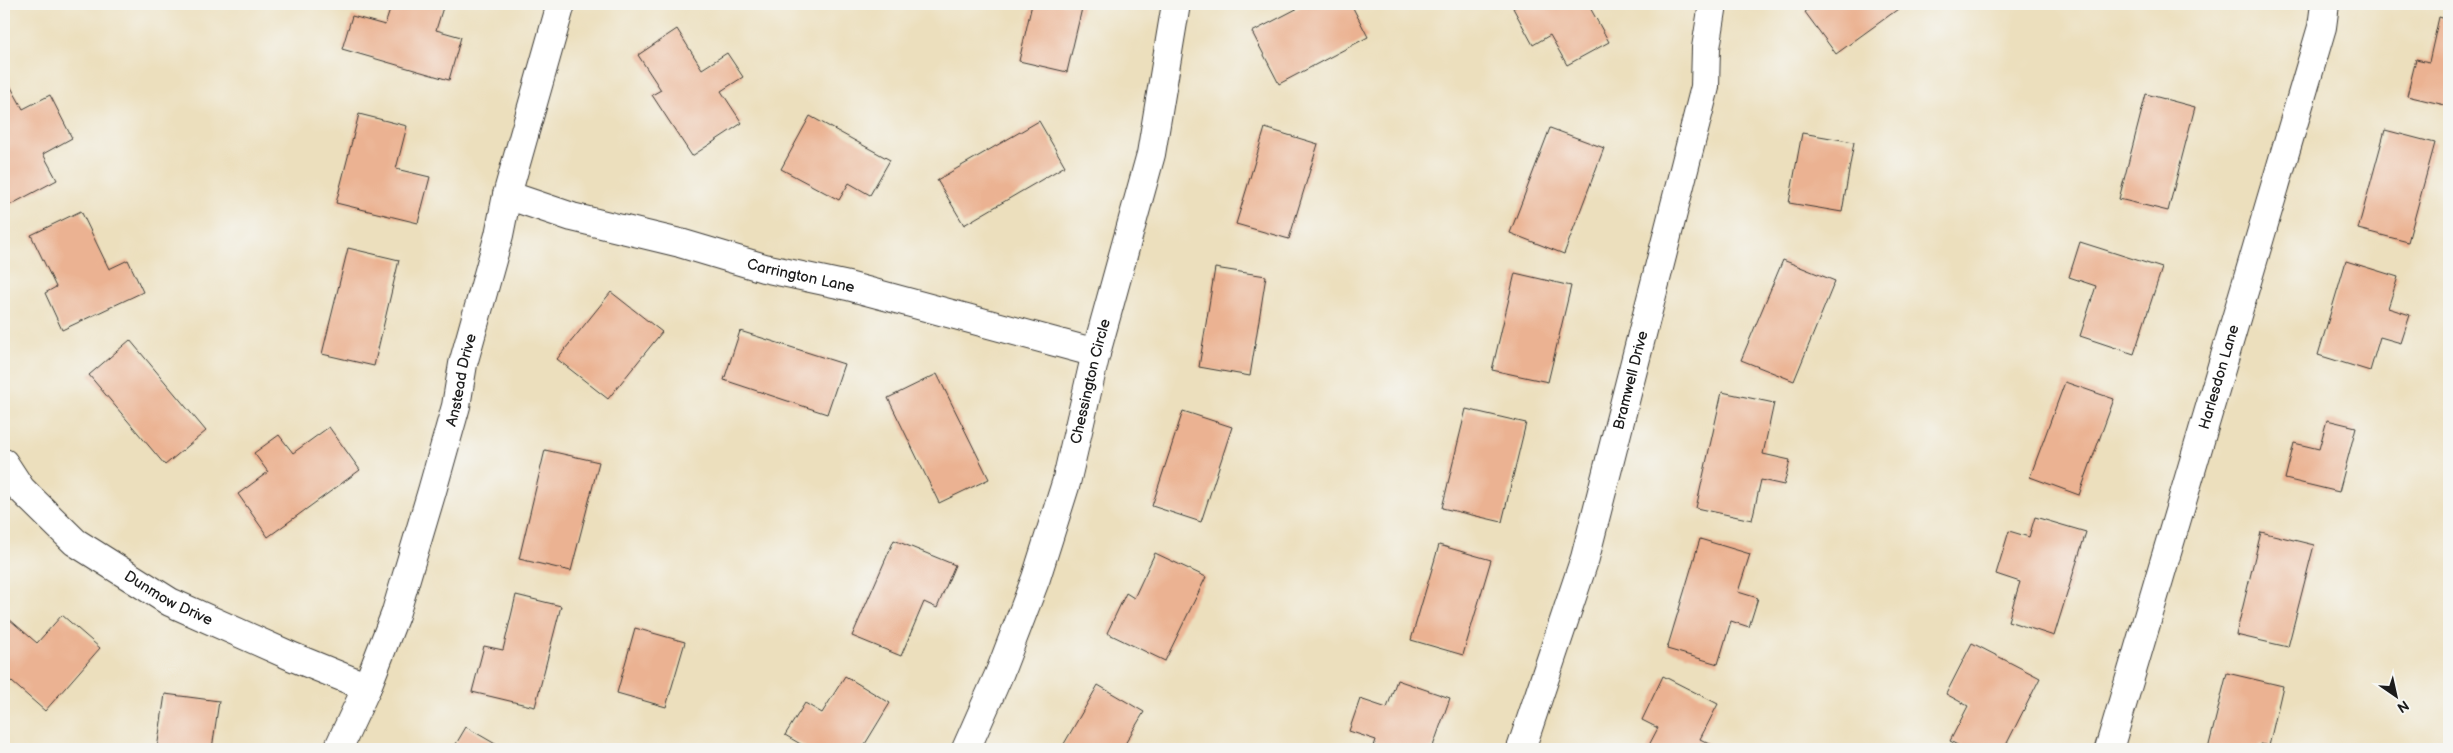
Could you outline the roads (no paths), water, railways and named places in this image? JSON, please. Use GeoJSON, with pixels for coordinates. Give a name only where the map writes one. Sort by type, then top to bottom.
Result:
{"type":"FeatureCollection","features":[{"type":"Feature","properties":{"kind":"street","name":"Anstead Drive"},"geometry":{"type":"LineString","coordinates":[[338,749],[367,687],[395,615],[456,406],[464,364],[499,236],[507,195],[561,4]]}},
{"type":"Feature","properties":{"kind":"street","name":"Chessington Circle"},"geometry":{"type":"LineString","coordinates":[[966,749],[1000,672],[1036,578],[1066,483],[1096,353],[1151,154],[1176,4]]}},
{"type":"Feature","properties":{"kind":"street","name":"Bramwell Drive"},"geometry":{"type":"LineString","coordinates":[[1521,749],[1585,558],[1705,88],[1706,48],[1713,4]]}},
{"type":"Feature","properties":{"kind":"street","name":"Harlesdon Lane"},"geometry":{"type":"LineString","coordinates":[[2109,749],[2322,27],[2325,4]]}},
{"type":"Feature","properties":{"kind":"street","name":"Carrington Lane"},"geometry":{"type":"LineString","coordinates":[[507,195],[572,217],[680,244],[764,268],[848,286],[1096,353]]}},
{"type":"Feature","properties":{"kind":"street","name":"Dunmow Drive"},"geometry":{"type":"LineString","coordinates":[[4,463],[21,489],[75,542],[170,602],[293,657],[367,687]]}}]}
